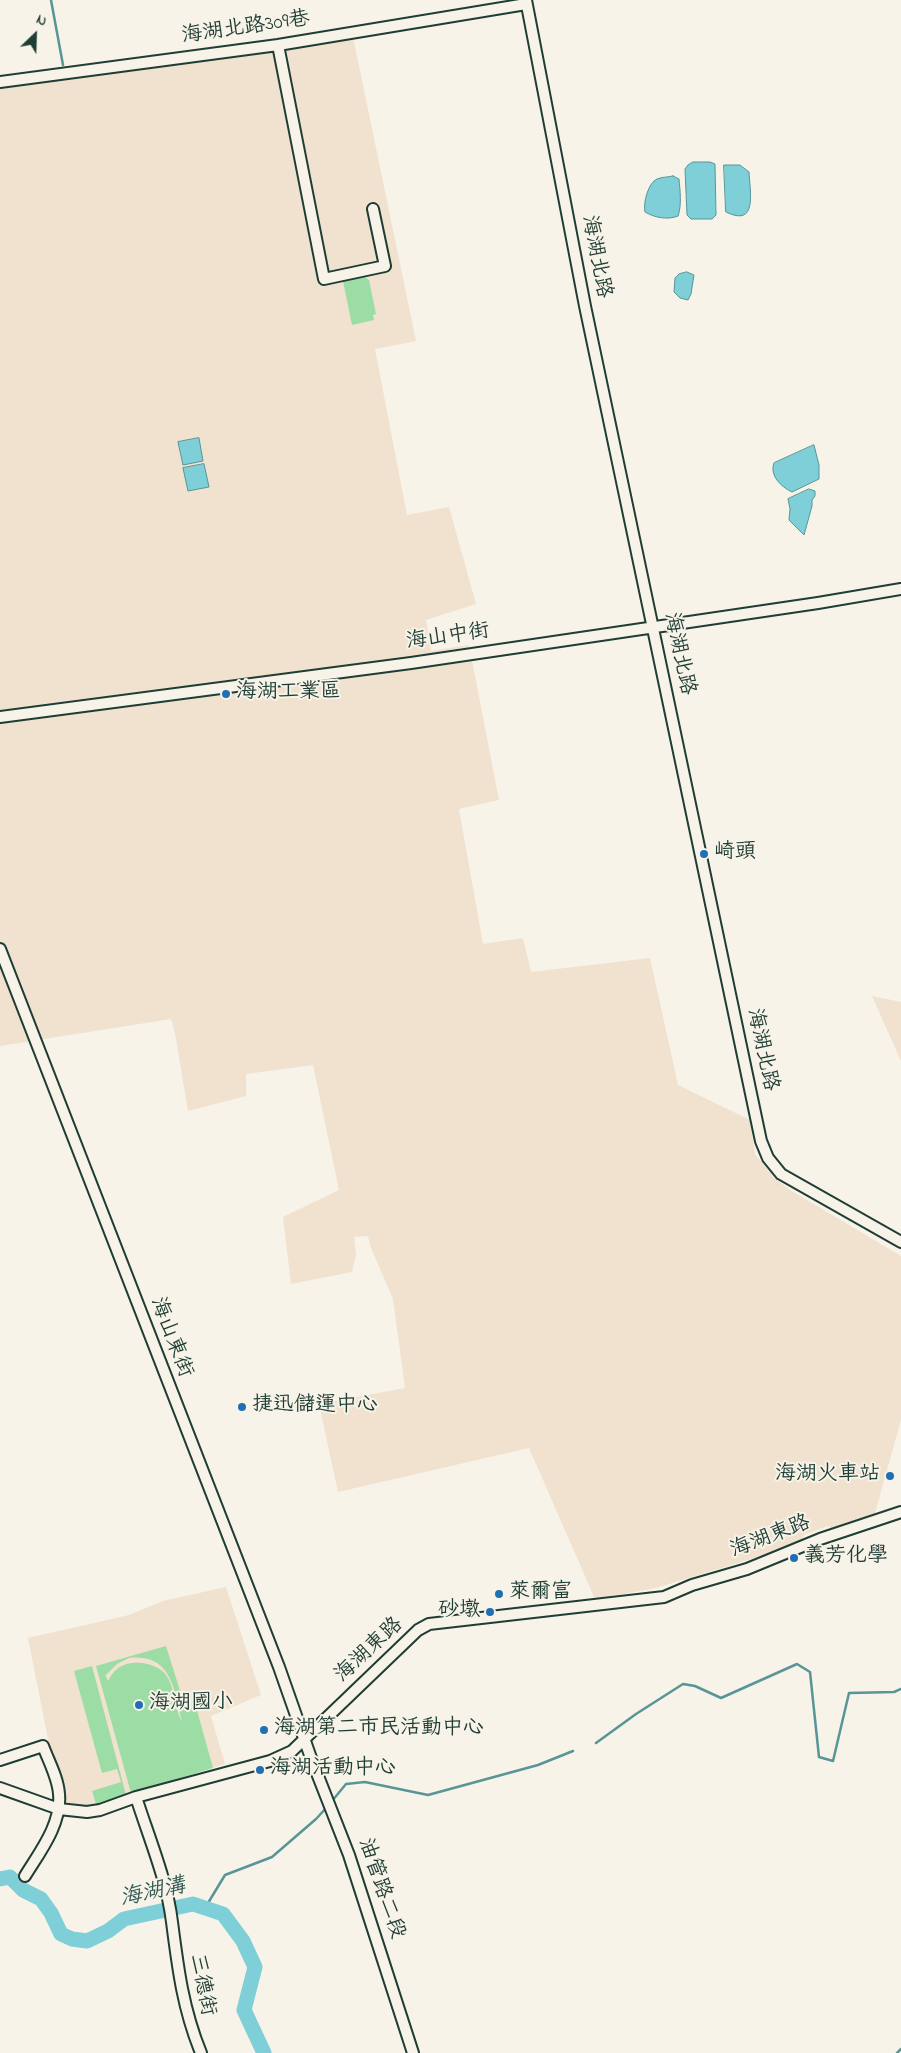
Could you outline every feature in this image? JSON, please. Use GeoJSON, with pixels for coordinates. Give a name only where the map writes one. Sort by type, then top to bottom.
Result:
{"type":"FeatureCollection","features":[{"type":"Feature","properties":{"kind":"street","name":"海湖北路309巷"},"geometry":{"type":"LineString","coordinates":[[0,82],[278,45],[526,2]]}},
{"type":"Feature","properties":{"kind":"street","name":"海湖北路"},"geometry":{"type":"LineString","coordinates":[[526,2],[585,306],[753,1102],[765,1149],[768,1158],[781,1174],[901,1242]]}},
{"type":"Feature","properties":{"kind":"street"},"geometry":{"type":"LineString","coordinates":[[278,45],[324,279],[385,266],[373,208]]}},
{"type":"Feature","properties":{"kind":"street","name":"海山中街"},"geometry":{"type":"LineString","coordinates":[[0,717],[411,663],[818,604],[901,589]]}},
{"type":"Feature","properties":{"kind":"street","name":"海山東街"},"geometry":{"type":"LineString","coordinates":[[0,949],[169,1389],[279,1667],[305,1739]]}},
{"type":"Feature","properties":{"kind":"street","name":"海湖東路"},"geometry":{"type":"LineString","coordinates":[[0,1788],[58,1809],[73,1812],[93,1811],[136,1797],[280,1757],[292,1751],[418,1630],[429,1624],[664,1597],[692,1584],[746,1568],[820,1539],[901,1512]]}},
{"type":"Feature","properties":{"kind":"street","name":"油管路二段"},"geometry":{"type":"LineString","coordinates":[[305,1739],[350,1855],[413,2053]]}},
{"type":"Feature","properties":{"kind":"street"},"geometry":{"type":"LineString","coordinates":[[0,1760],[43,1746],[59,1794],[58,1809],[52,1829],[25,1876]]}},
{"type":"Feature","properties":{"kind":"street","name":"三德街"},"geometry":{"type":"LineString","coordinates":[[136,1797],[166,1894],[184,2003],[190,2028],[200,2053]]}},
{"type":"Feature","properties":{"kind":"shaded area","name":"海湖工業區"},"geometry":{"type":"Polygon","coordinates":[[[353,37],[416,341],[375,349],[407,515],[449,507],[476,604],[426,620],[431,651],[469,645],[499,800],[459,809],[483,944],[523,938],[531,972],[650,958],[678,1085],[750,1120],[755,1154],[775,1179],[901,1256],[901,1420],[873,1520],[837,1531],[827,1526],[804,1535],[797,1545],[656,1588],[595,1599],[529,1448],[338,1492],[319,1404],[405,1388],[393,1299],[371,1248],[368,1236],[354,1237],[356,1255],[352,1272],[291,1284],[283,1217],[339,1190],[313,1065],[246,1074],[246,1096],[188,1111],[171,1019],[0,1046],[0,88],[353,37]]]}},
{"type":"Feature","properties":{"kind":"shaded area"},"geometry":{"type":"Polygon","coordinates":[[[872,996],[901,1002],[901,1061],[872,996]]]}},
{"type":"Feature","properties":{"kind":"shaded area","name":"海湖國小"},"geometry":{"type":"Polygon","coordinates":[[[226,1587],[261,1695],[211,1716],[225,1764],[89,1806],[64,1803],[50,1749],[28,1638],[129,1615],[163,1601],[226,1587]]]}},
{"type":"Feature","properties":{"kind":"green space"},"geometry":{"type":"Polygon","coordinates":[[[365,277],[369,280],[376,314],[373,315],[374,320],[352,325],[343,281],[365,277]]]}},
{"type":"Feature","properties":{"kind":"green space"},"geometry":{"type":"Polygon","coordinates":[[[166,1646],[186,1710],[196,1707],[213,1768],[131,1793],[96,1666],[166,1646]],[[129,1658],[117,1664],[105,1674],[108,1681],[117,1669],[129,1664],[144,1663],[158,1668],[168,1678],[182,1722],[169,1676],[154,1661],[143,1658],[129,1658]]]}},
{"type":"Feature","properties":{"kind":"green space"},"geometry":{"type":"Polygon","coordinates":[[[92,1666],[126,1795],[96,1804],[92,1791],[121,1782],[117,1769],[102,1773],[74,1671],[92,1666]]]}},
{"type":"Feature","properties":{"kind":"water"},"geometry":{"type":"Polygon","coordinates":[[[693,162],[710,162],[715,164],[716,215],[712,219],[691,219],[687,215],[685,169],[693,162]]]}},
{"type":"Feature","properties":{"kind":"water"},"geometry":{"type":"Polygon","coordinates":[[[724,165],[740,165],[749,172],[751,198],[748,212],[743,215],[736,216],[726,212],[724,165]]]}},
{"type":"Feature","properties":{"kind":"water"},"geometry":{"type":"Polygon","coordinates":[[[673,176],[679,179],[680,202],[678,216],[662,218],[645,212],[646,199],[654,181],[673,176]]]}},
{"type":"Feature","properties":{"kind":"water"},"geometry":{"type":"Polygon","coordinates":[[[687,272],[694,275],[691,294],[688,300],[680,298],[674,292],[675,278],[679,274],[687,272]]]}},
{"type":"Feature","properties":{"kind":"water"},"geometry":{"type":"Polygon","coordinates":[[[199,438],[203,461],[183,465],[178,442],[199,438]]]}},
{"type":"Feature","properties":{"kind":"water"},"geometry":{"type":"Polygon","coordinates":[[[814,445],[819,465],[819,479],[792,492],[777,480],[773,472],[774,463],[814,445]]]}},
{"type":"Feature","properties":{"kind":"water"},"geometry":{"type":"Polygon","coordinates":[[[204,464],[209,487],[188,491],[183,468],[204,464]]]}},
{"type":"Feature","properties":{"kind":"water"},"geometry":{"type":"Polygon","coordinates":[[[809,489],[815,491],[815,496],[812,500],[804,535],[789,520],[790,509],[788,499],[809,489]]]}},
{"type":"Feature","properties":{"kind":"waterway"},"geometry":{"type":"LineString","coordinates":[[51,0],[63,65]]}},
{"type":"Feature","properties":{"kind":"waterway"},"geometry":{"type":"LineString","coordinates":[[596,1743],[636,1714],[683,1684],[695,1686],[721,1698],[797,1664],[810,1672],[819,1757],[833,1761],[849,1693],[894,1692],[901,1689]]}},
{"type":"Feature","properties":{"kind":"waterway"},"geometry":{"type":"LineString","coordinates":[[332,1801],[346,1784],[365,1782],[428,1795],[538,1765],[573,1751]]}},
{"type":"Feature","properties":{"kind":"waterway"},"geometry":{"type":"LineString","coordinates":[[205,1908],[225,1875],[272,1857],[327,1807]]}},
{"type":"Feature","properties":{"kind":"waterway","name":"海湖溝"},"geometry":{"type":"LineString","coordinates":[[0,1879],[10,1877],[23,1890],[41,1899],[51,1913],[61,1934],[72,1939],[87,1941],[108,1931],[124,1919],[193,1904],[223,1914],[243,1941],[255,1967],[244,2010],[264,2053]]}},
{"type":"Feature","properties":{"kind":"waterway"},"geometry":{"type":"LineString","coordinates":[[897,2053],[901,2049]]}},
{"type":"Feature","properties":{"kind":"place","name":"海湖工業區"},"geometry":{"type":"Point","coordinates":[226,694]}},
{"type":"Feature","properties":{"kind":"place","name":"崎頭"},"geometry":{"type":"Point","coordinates":[704,854]}},
{"type":"Feature","properties":{"kind":"place","name":"捷迅儲運中心"},"geometry":{"type":"Point","coordinates":[242,1407]}},
{"type":"Feature","properties":{"kind":"place","name":"海湖火車站"},"geometry":{"type":"Point","coordinates":[890,1476]}},
{"type":"Feature","properties":{"kind":"place","name":"義芳化學"},"geometry":{"type":"Point","coordinates":[794,1558]}},
{"type":"Feature","properties":{"kind":"place","name":"萊爾富"},"geometry":{"type":"Point","coordinates":[499,1594]}},
{"type":"Feature","properties":{"kind":"place","name":"砂墩"},"geometry":{"type":"Point","coordinates":[490,1612]}},
{"type":"Feature","properties":{"kind":"place","name":"海湖國小"},"geometry":{"type":"Point","coordinates":[139,1705]}},
{"type":"Feature","properties":{"kind":"place","name":"海湖第二市民活動中心"},"geometry":{"type":"Point","coordinates":[264,1730]}},
{"type":"Feature","properties":{"kind":"place","name":"海湖活動中心"},"geometry":{"type":"Point","coordinates":[260,1770]}}]}
